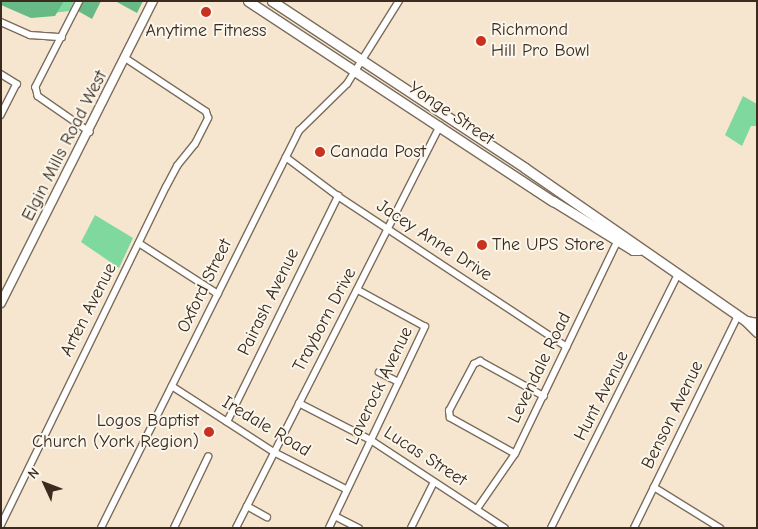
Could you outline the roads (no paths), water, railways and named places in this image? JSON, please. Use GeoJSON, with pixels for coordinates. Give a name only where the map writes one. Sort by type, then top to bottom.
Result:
{"type":"FeatureCollection","features":[{"type":"Feature","properties":{"kind":"main road","name":"Elgin Mills Road West"},"geometry":{"type":"LineString","coordinates":[[1,303],[90,132],[153,1]]}},
{"type":"Feature","properties":{"kind":"main road","name":"Yonge Street"},"geometry":{"type":"LineString","coordinates":[[248,1],[440,126],[639,250],[742,318],[757,332]]}},
{"type":"Feature","properties":{"kind":"main road","name":"Yonge Street"},"geometry":{"type":"LineString","coordinates":[[272,1],[619,238]]}},
{"type":"Feature","properties":{"kind":"main road","name":"Yonge Street"},"geometry":{"type":"LineString","coordinates":[[742,318],[757,323]]}},
{"type":"Feature","properties":{"kind":"street"},"geometry":{"type":"LineString","coordinates":[[80,1],[36,87],[38,96],[90,132]]}},
{"type":"Feature","properties":{"kind":"street","name":"Oxford Street"},"geometry":{"type":"LineString","coordinates":[[101,528],[304,124],[336,96],[362,61],[399,1]]}},
{"type":"Feature","properties":{"kind":"street"},"geometry":{"type":"LineString","coordinates":[[1,22],[30,35],[62,37]]}},
{"type":"Feature","properties":{"kind":"street","name":"Arten Avenue"},"geometry":{"type":"LineString","coordinates":[[1,524],[14,492],[177,166],[195,144],[208,118],[206,112],[126,59]]}},
{"type":"Feature","properties":{"kind":"street"},"geometry":{"type":"LineString","coordinates":[[1,74],[17,84],[1,115]]}},
{"type":"Feature","properties":{"kind":"street","name":"Trayborn Drive"},"geometry":{"type":"LineString","coordinates":[[236,528],[330,338],[359,291],[440,126]]}},
{"type":"Feature","properties":{"kind":"street","name":"Jacey Anne Drive"},"geometry":{"type":"LineString","coordinates":[[286,157],[338,196],[567,347]]}},
{"type":"Feature","properties":{"kind":"street","name":"Pairash Avenue"},"geometry":{"type":"LineString","coordinates":[[227,422],[338,196]]}},
{"type":"Feature","properties":{"kind":"street","name":"Levendale Road"},"geometry":{"type":"LineString","coordinates":[[477,510],[515,454],[619,238]]}},
{"type":"Feature","properties":{"kind":"street"},"geometry":{"type":"LineString","coordinates":[[139,243],[218,294]]}},
{"type":"Feature","properties":{"kind":"street","name":"Hunt Avenue"},"geometry":{"type":"LineString","coordinates":[[551,528],[677,276]]}},
{"type":"Feature","properties":{"kind":"street","name":"Laverock Avenue"},"geometry":{"type":"LineString","coordinates":[[329,528],[425,327],[359,291]]}},
{"type":"Feature","properties":{"kind":"street","name":"Benson Avenue"},"geometry":{"type":"LineString","coordinates":[[634,528],[742,318]]}},
{"type":"Feature","properties":{"kind":"street"},"geometry":{"type":"LineString","coordinates":[[515,454],[450,418],[449,411],[474,364],[480,361],[544,396]]}},
{"type":"Feature","properties":{"kind":"street"},"geometry":{"type":"LineString","coordinates":[[380,372],[399,382]]}},
{"type":"Feature","properties":{"kind":"street","name":"Iredale Road"},"geometry":{"type":"LineString","coordinates":[[172,386],[274,452],[346,489]]}},
{"type":"Feature","properties":{"kind":"street","name":"Lucas Street"},"geometry":{"type":"LineString","coordinates":[[299,403],[371,440],[505,528]]}},
{"type":"Feature","properties":{"kind":"street"},"geometry":{"type":"LineString","coordinates":[[174,528],[208,457]]}},
{"type":"Feature","properties":{"kind":"street"},"geometry":{"type":"LineString","coordinates":[[411,528],[434,482]]}},
{"type":"Feature","properties":{"kind":"street"},"geometry":{"type":"LineString","coordinates":[[654,487],[720,528]]}},
{"type":"Feature","properties":{"kind":"street"},"geometry":{"type":"LineString","coordinates":[[247,506],[267,517]]}},
{"type":"Feature","properties":{"kind":"street"},"geometry":{"type":"LineString","coordinates":[[334,516],[359,528]]}},
{"type":"Feature","properties":{"kind":"place","name":"Anytime Fitness"},"geometry":{"type":"Point","coordinates":[206,12]}},
{"type":"Feature","properties":{"kind":"place","name":"Richmond Hill Pro Bowl"},"geometry":{"type":"Point","coordinates":[481,41]}},
{"type":"Feature","properties":{"kind":"place","name":"Canada Post"},"geometry":{"type":"Point","coordinates":[320,152]}},
{"type":"Feature","properties":{"kind":"place","name":"The UPS Store"},"geometry":{"type":"Point","coordinates":[482,245]}},
{"type":"Feature","properties":{"kind":"place","name":"Logos Baptist Church (York Region)"},"geometry":{"type":"Point","coordinates":[209,432]}}]}
